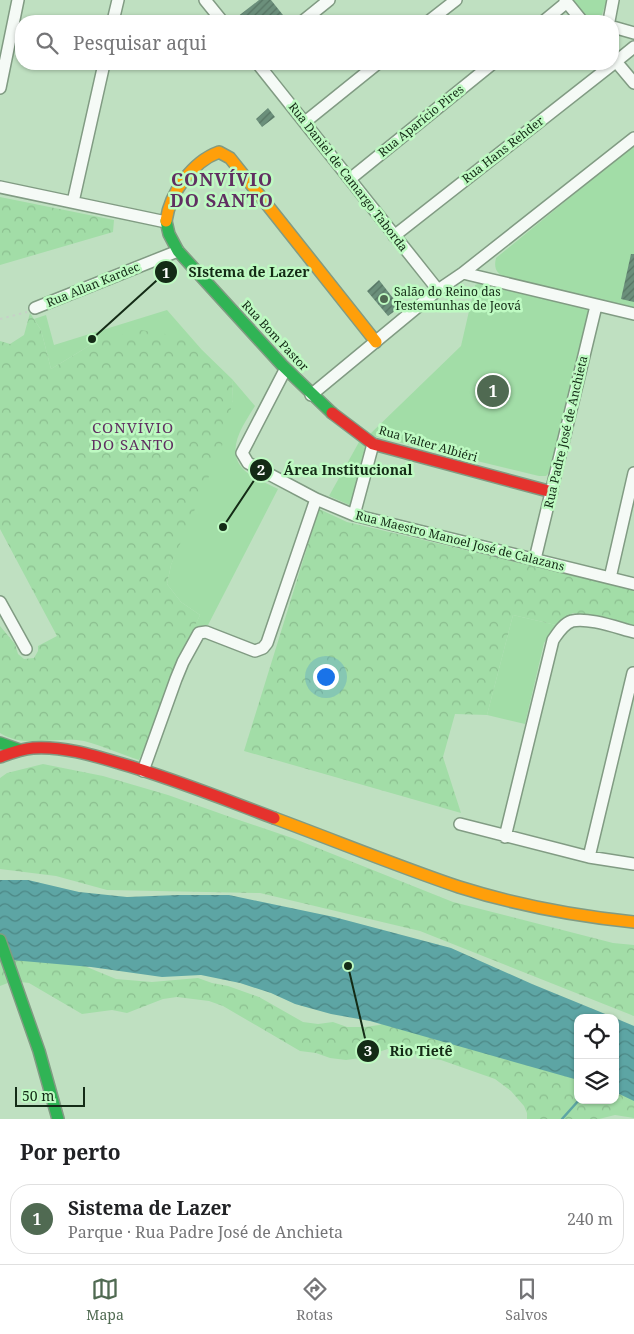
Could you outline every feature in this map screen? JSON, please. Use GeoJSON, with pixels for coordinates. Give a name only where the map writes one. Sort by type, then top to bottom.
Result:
{"type":"FeatureCollection","features":[{"type":"Feature","properties":{"kind":"street"},"geometry":{"type":"LineString","coordinates":[[0,88],[18,0]]}},
{"type":"Feature","properties":{"kind":"street"},"geometry":{"type":"LineString","coordinates":[[115,15],[118,0]]}},
{"type":"Feature","properties":{"kind":"street"},"geometry":{"type":"LineString","coordinates":[[206,0],[217,15]]}},
{"type":"Feature","properties":{"kind":"street"},"geometry":{"type":"LineString","coordinates":[[310,15],[329,0]]}},
{"type":"Feature","properties":{"kind":"street"},"geometry":{"type":"LineString","coordinates":[[437,15],[456,0]]}},
{"type":"Feature","properties":{"kind":"street"},"geometry":{"type":"LineString","coordinates":[[610,15],[613,0]]}},
{"type":"Feature","properties":{"kind":"street"},"geometry":{"type":"LineString","coordinates":[[551,15],[566,1],[577,15]]}},
{"type":"Feature","properties":{"kind":"street"},"geometry":{"type":"LineString","coordinates":[[619,29],[634,33]]}},
{"type":"Feature","properties":{"kind":"street","name":"Rua Hans Rehder"},"geometry":{"type":"LineString","coordinates":[[619,58],[634,47]]}},
{"type":"Feature","properties":{"kind":"street"},"geometry":{"type":"LineString","coordinates":[[619,68],[634,83]]}},
{"type":"Feature","properties":{"kind":"street"},"geometry":{"type":"LineString","coordinates":[[73,202],[103,70]]}},
{"type":"Feature","properties":{"kind":"street","name":"Rua Daniel de Camargo Taborda"},"geometry":{"type":"LineString","coordinates":[[263,70],[438,290]]}},
{"type":"Feature","properties":{"kind":"street"},"geometry":{"type":"LineString","coordinates":[[306,122],[370,70]]}},
{"type":"Feature","properties":{"kind":"street","name":"Rua Aparício Pires"},"geometry":{"type":"LineString","coordinates":[[350,179],[485,70]]}},
{"type":"Feature","properties":{"kind":"street","name":"Rua Hans Rehder"},"geometry":{"type":"LineString","coordinates":[[394,236],[603,70]]}},
{"type":"Feature","properties":{"kind":"street"},"geometry":{"type":"LineString","coordinates":[[311,395],[438,290],[463,273],[634,138]]}},
{"type":"Feature","properties":{"kind":"street"},"geometry":{"type":"LineString","coordinates":[[0,187],[166,222],[180,184],[188,173],[197,164],[219,152],[230,158],[376,342]]}},
{"type":"Feature","properties":{"kind":"street","name":"Rua Bom Pastor"},"geometry":{"type":"LineString","coordinates":[[166,222],[168,233],[178,251],[311,395]]}},
{"type":"Feature","properties":{"kind":"street","name":"Rua Allan Kardec"},"geometry":{"type":"LineString","coordinates":[[36,308],[178,251]]}},
{"type":"Feature","properties":{"kind":"street"},"geometry":{"type":"LineString","coordinates":[[463,273],[634,314]]}},
{"type":"Feature","properties":{"kind":"street","name":"Rua Padre José de Anchieta"},"geometry":{"type":"LineString","coordinates":[[535,559],[596,306]]}},
{"type":"Feature","properties":{"kind":"street","name":"Rua Maestro Manoel José de Calazans"},"geometry":{"type":"LineString","coordinates":[[286,370],[242,453],[248,463],[316,499],[354,515],[634,584]]}},
{"type":"Feature","properties":{"kind":"street","name":"Rua Valter Albiéri"},"geometry":{"type":"LineString","coordinates":[[311,395],[357,434],[373,444],[552,492]]}},
{"type":"Feature","properties":{"kind":"street"},"geometry":{"type":"LineString","coordinates":[[354,515],[373,444]]}},
{"type":"Feature","properties":{"kind":"street"},"geometry":{"type":"LineString","coordinates":[[610,578],[634,473]]}},
{"type":"Feature","properties":{"kind":"street"},"geometry":{"type":"LineString","coordinates":[[143,771],[176,679],[199,633],[206,632],[255,651],[263,648],[316,499]]}},
{"type":"Feature","properties":{"kind":"street"},"geometry":{"type":"LineString","coordinates":[[0,602],[26,649]]}},
{"type":"Feature","properties":{"kind":"street"},"geometry":{"type":"LineString","coordinates":[[505,837],[553,640],[560,629],[572,621],[585,620],[634,632]]}},
{"type":"Feature","properties":{"kind":"street"},"geometry":{"type":"LineString","coordinates":[[589,857],[633,673]]}},
{"type":"Feature","properties":{"kind":"street"},"geometry":{"type":"LineString","coordinates":[[0,742],[20,750]]}},
{"type":"Feature","properties":{"kind":"street"},"geometry":{"type":"LineString","coordinates":[[0,757],[20,750],[43,749],[73,752],[143,771],[460,887],[542,909],[592,918],[634,922]]}},
{"type":"Feature","properties":{"kind":"street"},"geometry":{"type":"LineString","coordinates":[[460,824],[589,857],[634,864]]}},
{"type":"Feature","properties":{"kind":"street"},"geometry":{"type":"LineString","coordinates":[[0,940],[39,1048],[58,1119]]}},
{"type":"Feature","properties":{"kind":"path"},"geometry":{"type":"LineString","coordinates":[[0,319],[23,314],[36,308]]}},
{"type":"Feature","properties":{"kind":"green space"},"geometry":{"type":"Polygon","coordinates":[[[570,0],[607,0],[602,15],[583,15],[570,0]]]}},
{"type":"Feature","properties":{"kind":"green space"},"geometry":{"type":"Polygon","coordinates":[[[634,145],[634,308],[508,279],[499,273],[495,266],[496,258],[634,145]]]}},
{"type":"Feature","properties":{"kind":"green space"},"geometry":{"type":"Polygon","coordinates":[[[0,197],[114,220],[113,232],[0,265],[0,197]]]}},
{"type":"Feature","properties":{"kind":"green space"},"geometry":{"type":"Polygon","coordinates":[[[487,281],[589,308],[551,471],[546,476],[539,476],[369,435],[461,346],[475,285],[487,281]]]}},
{"type":"Feature","properties":{"kind":"green space"},"geometry":{"type":"Polygon","coordinates":[[[167,310],[209,358],[201,349],[97,341],[51,369],[41,330],[34,319],[46,315],[54,345],[167,310]]]}},
{"type":"Feature","properties":{"kind":"green space"},"geometry":{"type":"Polygon","coordinates":[[[30,313],[41,330],[51,369],[97,341],[141,330],[177,336],[201,349],[232,379],[233,400],[222,446],[171,565],[167,584],[181,602],[200,615],[139,760],[84,741],[30,741],[10,738],[0,733],[0,626],[15,644],[18,654],[24,659],[34,658],[38,651],[38,646],[57,636],[0,529],[0,341],[10,344],[24,335],[30,313]]]}},
{"type":"Feature","properties":{"kind":"green space"},"geometry":{"type":"Polygon","coordinates":[[[232,379],[255,406],[238,437],[236,454],[238,462],[247,473],[278,489],[208,625],[192,632],[200,615],[181,602],[167,584],[171,565],[233,400],[232,379]]]}},
{"type":"Feature","properties":{"kind":"green space"},"geometry":{"type":"Polygon","coordinates":[[[359,442],[369,449],[354,507],[329,496],[359,442]]]}},
{"type":"Feature","properties":{"kind":"green space"},"geometry":{"type":"Polygon","coordinates":[[[319,509],[347,522],[634,590],[634,627],[573,613],[556,625],[513,615],[487,715],[455,714],[443,757],[461,813],[244,751],[319,509]]]}},
{"type":"Feature","properties":{"kind":"green space"},"geometry":{"type":"Polygon","coordinates":[[[513,615],[556,625],[544,643],[525,724],[487,715],[513,615]]]}},
{"type":"Feature","properties":{"kind":"green space"},"geometry":{"type":"Polygon","coordinates":[[[43,764],[103,776],[168,795],[295,839],[453,902],[613,943],[634,945],[634,1016],[420,931],[260,893],[107,890],[56,876],[0,869],[0,778],[7,773],[43,764]]]}},
{"type":"Feature","properties":{"kind":"green space"},"geometry":{"type":"Polygon","coordinates":[[[36,946],[116,979],[152,982],[198,978],[228,986],[259,997],[303,1022],[318,1024],[333,1022],[347,1027],[365,1027],[379,1025],[397,1018],[574,1074],[574,1104],[619,1104],[619,1069],[634,1071],[634,1118],[615,1115],[599,1119],[527,1119],[524,1106],[511,1091],[495,1079],[441,1060],[425,1058],[394,1047],[360,1058],[346,1060],[300,1051],[223,1006],[209,1001],[177,997],[163,999],[127,1013],[112,1010],[82,1014],[29,983],[13,981],[0,986],[0,959],[36,946]]]}},
{"type":"Feature","properties":{"kind":"water"},"geometry":{"type":"Polygon","coordinates":[[[0,880],[28,880],[79,892],[127,897],[229,895],[334,917],[451,948],[605,1014],[574,1014],[574,1079],[370,1021],[331,1014],[295,1004],[271,993],[240,983],[201,975],[162,977],[91,967],[0,959],[0,880]]]}},
{"type":"Feature","properties":{"kind":"water"},"geometry":{"type":"Polygon","coordinates":[[[619,1020],[634,1026],[634,1101],[619,1094],[619,1020]]]}},
{"type":"Feature","properties":{"kind":"building"},"geometry":{"type":"Polygon","coordinates":[[[259,0],[271,0],[283,15],[240,15],[259,0]]]}},
{"type":"Feature","properties":{"kind":"building"},"geometry":{"type":"Polygon","coordinates":[[[268,108],[275,117],[262,127],[256,119],[268,108]]]}},
{"type":"Feature","properties":{"kind":"building"},"geometry":{"type":"Polygon","coordinates":[[[631,254],[634,254],[634,302],[621,299],[631,254]]]}},
{"type":"Feature","properties":{"kind":"building","name":"Salão do Reino das Testemunhas de Jeová"},"geometry":{"type":"Polygon","coordinates":[[[379,280],[400,307],[388,316],[367,291],[379,280]]]}},
{"type":"Feature","properties":{"kind":"waterway"},"geometry":{"type":"LineString","coordinates":[[562,1119],[575,1104]]}},
{"type":"Feature","properties":{"kind":"traffic: fast"},"geometry":{"type":"LineString","coordinates":[[166,221],[169,234],[178,251],[282,365],[332,413]]}},
{"type":"Feature","properties":{"kind":"traffic: fast"},"geometry":{"type":"LineString","coordinates":[[0,743],[20,750]]}},
{"type":"Feature","properties":{"kind":"traffic: fast"},"geometry":{"type":"LineString","coordinates":[[0,940],[39,1051],[58,1119]]}},
{"type":"Feature","properties":{"kind":"traffic: slow"},"geometry":{"type":"LineString","coordinates":[[166,221],[172,200],[191,171],[200,163],[219,152],[230,158],[376,342]]}},
{"type":"Feature","properties":{"kind":"traffic: slow"},"geometry":{"type":"LineString","coordinates":[[274,818],[459,887],[546,909],[634,922]]}},
{"type":"Feature","properties":{"kind":"traffic: jam"},"geometry":{"type":"LineString","coordinates":[[332,413],[373,444],[552,492]]}},
{"type":"Feature","properties":{"kind":"traffic: jam"},"geometry":{"type":"LineString","coordinates":[[0,757],[33,748],[55,748],[77,752],[158,775],[274,818]]}},
{"type":"Feature","properties":{"kind":"place","name":"Salão do Reino das Testemunhas de Jeová"},"geometry":{"type":"Point","coordinates":[384,299]}},
{"type":"Feature","properties":{"kind":"place","name":"SIstema de Lazer"},"geometry":{"type":"Point","coordinates":[92,339]}},
{"type":"Feature","properties":{"kind":"place","name":"Sistema de Lazer"},"geometry":{"type":"Point","coordinates":[493,391]}},
{"type":"Feature","properties":{"kind":"place","name":"Área Institucional"},"geometry":{"type":"Point","coordinates":[223,527]}},
{"type":"Feature","properties":{"kind":"place","name":"Rio Tietê"},"geometry":{"type":"Point","coordinates":[348,966]}},
{"type":"Feature","properties":{"kind":"district","name":"CONVÍVIO DO SANTO"},"geometry":{"type":"Point","coordinates":[222,190]}},
{"type":"Feature","properties":{"kind":"district","name":"CONVÍVIO DO SANTO"},"geometry":{"type":"Point","coordinates":[133,436]}}]}
